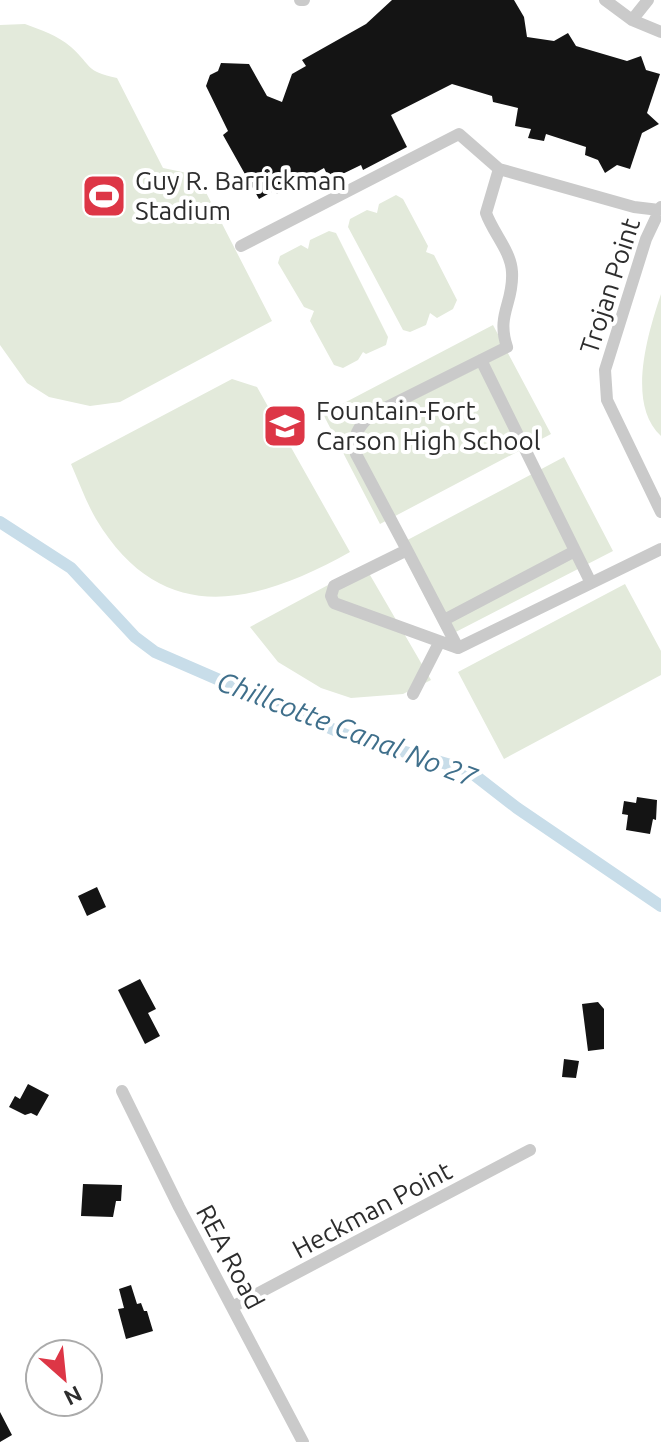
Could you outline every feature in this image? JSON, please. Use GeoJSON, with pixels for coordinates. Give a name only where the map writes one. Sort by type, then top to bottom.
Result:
{"type":"FeatureCollection","features":[{"type":"Feature","properties":{"kind":"street"},"geometry":{"type":"LineString","coordinates":[[605,0],[632,20],[661,32]]}},
{"type":"Feature","properties":{"kind":"street"},"geometry":{"type":"LineString","coordinates":[[632,20],[648,0]]}},
{"type":"Feature","properties":{"kind":"street"},"geometry":{"type":"LineString","coordinates":[[241,246],[459,134],[499,169],[634,207],[660,208]]}},
{"type":"Feature","properties":{"kind":"street"},"geometry":{"type":"LineString","coordinates":[[458,648],[356,454],[353,440],[360,426],[371,415],[507,347],[500,327],[512,288],[512,267],[486,213],[499,169]]}},
{"type":"Feature","properties":{"kind":"street","name":"Trojan Point"},"geometry":{"type":"LineString","coordinates":[[660,208],[646,239],[605,370],[604,383],[607,400],[661,512]]}},
{"type":"Feature","properties":{"kind":"street"},"geometry":{"type":"LineString","coordinates":[[481,360],[591,583]]}},
{"type":"Feature","properties":{"kind":"street"},"geometry":{"type":"LineString","coordinates":[[407,550],[334,586],[331,596],[334,603],[458,648],[661,549]]}},
{"type":"Feature","properties":{"kind":"street"},"geometry":{"type":"LineString","coordinates":[[444,620],[575,551]]}},
{"type":"Feature","properties":{"kind":"street"},"geometry":{"type":"LineString","coordinates":[[413,694],[439,643]]}},
{"type":"Feature","properties":{"kind":"street","name":"REA Road"},"geometry":{"type":"LineString","coordinates":[[122,1091],[303,1442]]}},
{"type":"Feature","properties":{"kind":"street","name":"Heckman Point"},"geometry":{"type":"LineString","coordinates":[[232,1307],[530,1150]]}},
{"type":"Feature","properties":{"kind":"green space","name":"Guy R. Barrickman Stadium"},"geometry":{"type":"Polygon","coordinates":[[[25,24],[66,43],[94,70],[117,78],[163,168],[197,175],[272,321],[120,402],[90,406],[49,397],[27,383],[0,345],[0,25],[25,24]]]}},
{"type":"Feature","properties":{"kind":"green space"},"geometry":{"type":"Polygon","coordinates":[[[396,195],[403,199],[428,246],[426,252],[434,255],[457,300],[453,309],[437,318],[430,313],[426,325],[410,332],[403,330],[348,227],[350,219],[367,210],[377,213],[379,204],[396,195]]]}},
{"type":"Feature","properties":{"kind":"green space"},"geometry":{"type":"Polygon","coordinates":[[[329,231],[336,233],[388,337],[386,345],[366,354],[363,352],[358,360],[343,368],[334,365],[310,321],[314,311],[304,307],[278,263],[280,256],[301,245],[308,249],[310,240],[329,231]]]}},
{"type":"Feature","properties":{"kind":"green space"},"geometry":{"type":"Polygon","coordinates":[[[661,294],[661,436],[650,422],[642,387],[646,348],[661,294]]]}},
{"type":"Feature","properties":{"kind":"green space"},"geometry":{"type":"Polygon","coordinates":[[[493,325],[551,434],[380,524],[323,414],[493,325]]]}},
{"type":"Feature","properties":{"kind":"green space"},"geometry":{"type":"Polygon","coordinates":[[[232,379],[257,387],[350,552],[280,585],[245,594],[212,597],[180,592],[150,578],[122,554],[96,519],[71,464],[232,379]]]}},
{"type":"Feature","properties":{"kind":"green space"},"geometry":{"type":"Polygon","coordinates":[[[564,457],[613,551],[446,637],[398,545],[564,457]]]}},
{"type":"Feature","properties":{"kind":"green space"},"geometry":{"type":"Polygon","coordinates":[[[356,570],[370,575],[431,680],[403,694],[351,698],[321,688],[278,662],[250,627],[356,570]]]}},
{"type":"Feature","properties":{"kind":"green space"},"geometry":{"type":"Polygon","coordinates":[[[625,584],[661,651],[661,675],[504,759],[458,672],[625,584]]]}},
{"type":"Feature","properties":{"kind":"building"},"geometry":{"type":"Polygon","coordinates":[[[392,0],[514,0],[524,17],[527,37],[554,41],[568,33],[576,46],[627,61],[641,56],[646,70],[660,74],[647,113],[659,124],[642,133],[630,169],[617,165],[605,173],[598,160],[585,155],[586,147],[546,134],[544,141],[528,138],[531,129],[515,126],[518,108],[493,102],[492,96],[452,84],[391,115],[407,147],[363,170],[361,165],[330,180],[324,168],[277,194],[275,190],[259,199],[223,135],[228,131],[206,86],[210,75],[218,71],[221,63],[249,64],[267,96],[282,102],[292,74],[306,66],[302,60],[366,24],[392,0]]]}},
{"type":"Feature","properties":{"kind":"building"},"geometry":{"type":"Polygon","coordinates":[[[637,797],[657,800],[656,820],[653,819],[650,834],[626,830],[628,815],[622,814],[624,801],[636,803],[637,797]]]}},
{"type":"Feature","properties":{"kind":"building"},"geometry":{"type":"Polygon","coordinates":[[[97,887],[106,907],[87,916],[78,896],[97,887]]]}},
{"type":"Feature","properties":{"kind":"building"},"geometry":{"type":"Polygon","coordinates":[[[140,979],[156,1009],[148,1013],[160,1036],[145,1044],[118,990],[140,979]]]}},
{"type":"Feature","properties":{"kind":"building"},"geometry":{"type":"Polygon","coordinates":[[[598,1002],[604,1009],[604,1049],[588,1051],[582,1004],[598,1002]]]}},
{"type":"Feature","properties":{"kind":"building"},"geometry":{"type":"Polygon","coordinates":[[[564,1059],[579,1061],[576,1078],[562,1077],[564,1059]]]}},
{"type":"Feature","properties":{"kind":"building"},"geometry":{"type":"Polygon","coordinates":[[[28,1084],[49,1095],[37,1116],[31,1113],[25,1115],[9,1107],[15,1096],[20,1099],[28,1084]]]}},
{"type":"Feature","properties":{"kind":"building"},"geometry":{"type":"Polygon","coordinates":[[[83,1184],[122,1185],[121,1201],[116,1201],[113,1217],[81,1216],[83,1184]]]}},
{"type":"Feature","properties":{"kind":"building"},"geometry":{"type":"Polygon","coordinates":[[[131,1285],[137,1304],[141,1303],[147,1311],[153,1331],[126,1339],[118,1309],[124,1308],[119,1289],[131,1285]]]}},
{"type":"Feature","properties":{"kind":"building"},"geometry":{"type":"Polygon","coordinates":[[[0,1412],[12,1435],[0,1442],[0,1412]]]}},
{"type":"Feature","properties":{"kind":"waterway","name":"Chillcotte Canal No 27"},"geometry":{"type":"LineString","coordinates":[[0,522],[71,568],[135,637],[155,652],[346,735],[468,770],[517,808],[661,906]]}},
{"type":"Feature","properties":{"kind":"place","name":"Guy R. Barrickman Stadium"},"geometry":{"type":"Point","coordinates":[104,196]}},
{"type":"Feature","properties":{"kind":"place","name":"Fountain-Fort Carson High School"},"geometry":{"type":"Point","coordinates":[285,426]}}]}
